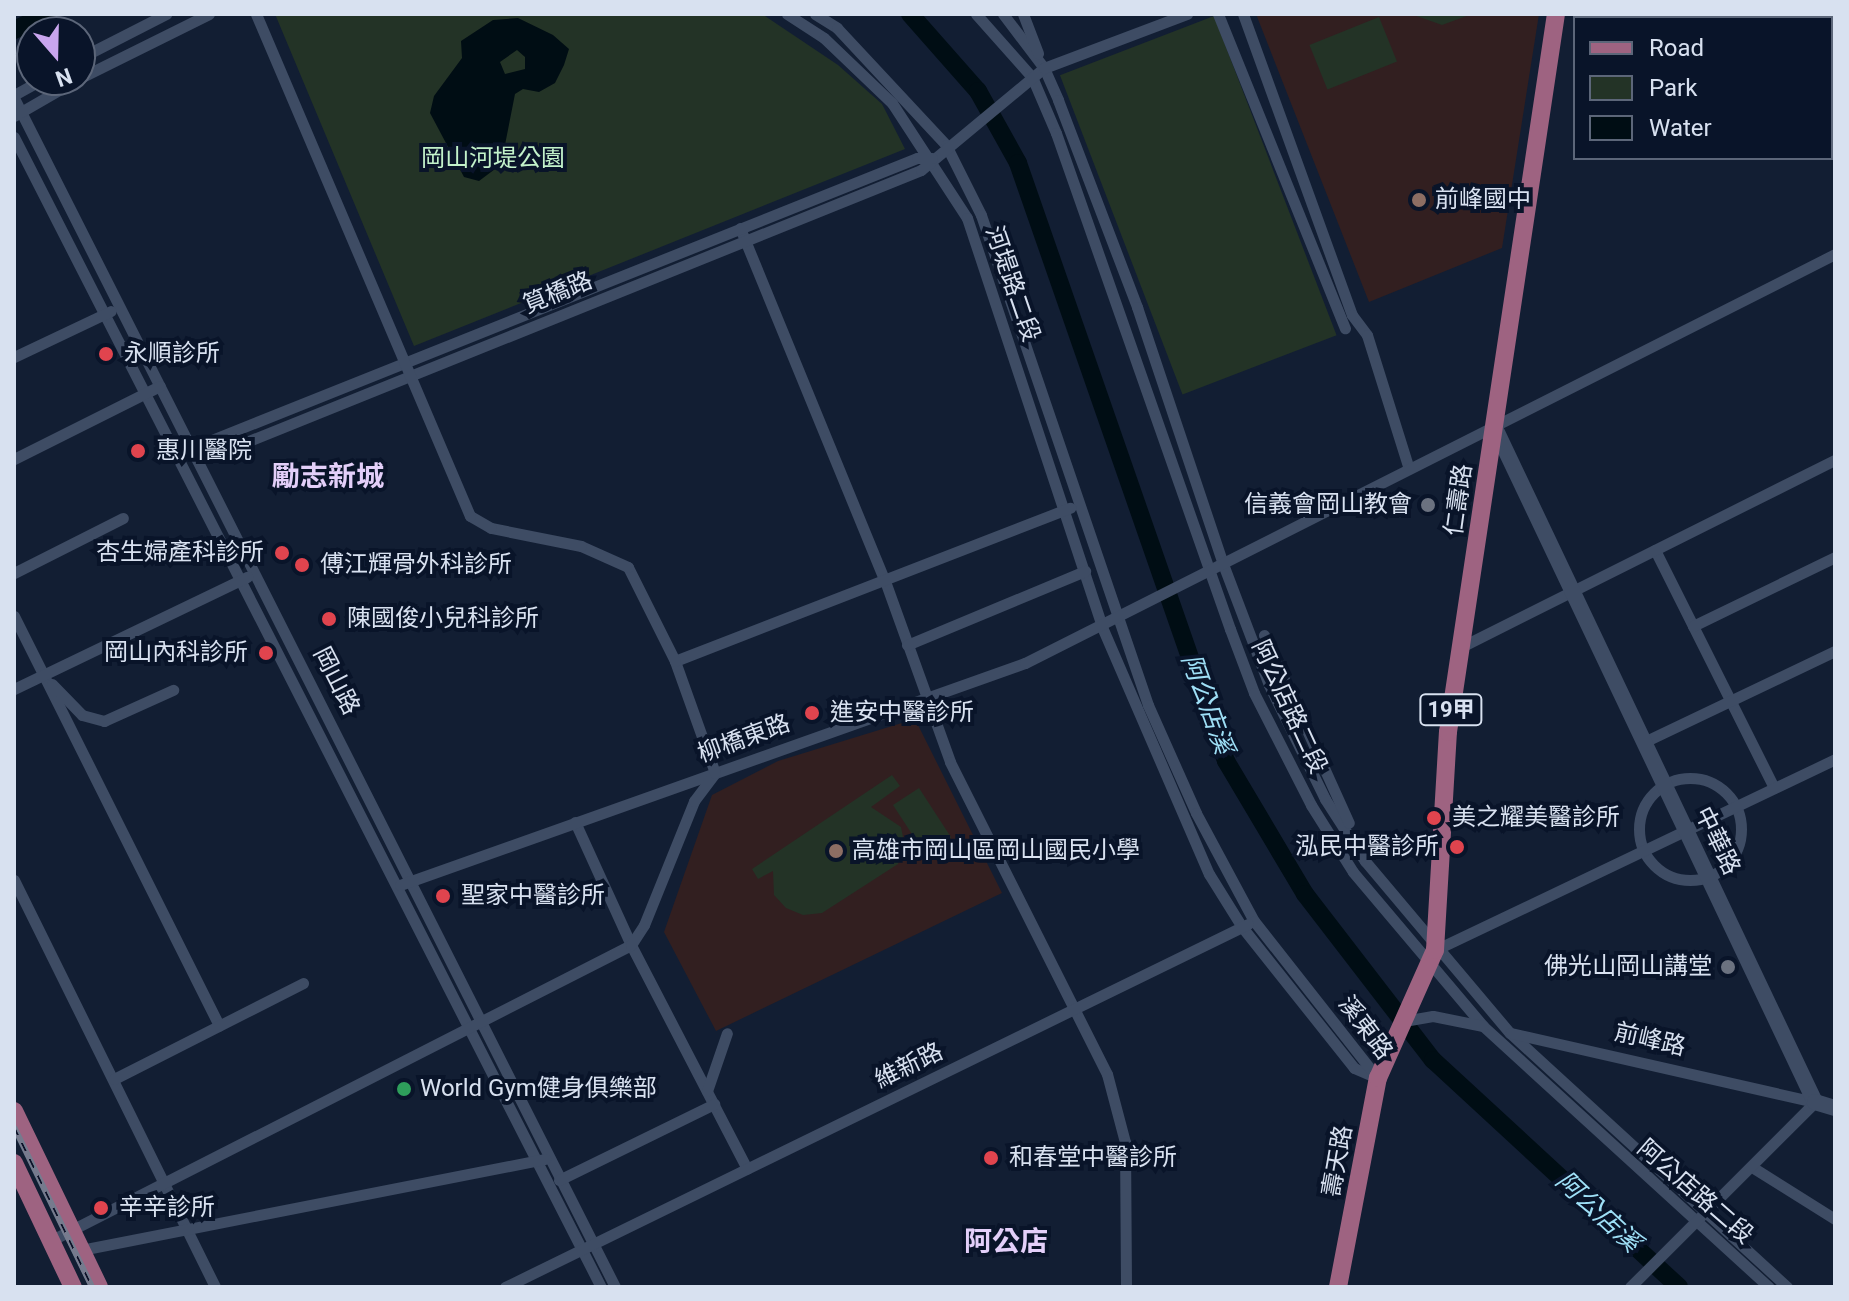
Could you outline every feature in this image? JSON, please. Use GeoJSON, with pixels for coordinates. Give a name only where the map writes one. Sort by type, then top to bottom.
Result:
{"type":"FeatureCollection","features":[{"type":"Feature","properties":{"kind":"main road","name":"仁壽路"},"geometry":{"type":"LineString","coordinates":[[1404,1021],[1433,959],[1448,732],[1556,14]]}},
{"type":"Feature","properties":{"kind":"main road","name":"中華路"},"geometry":{"type":"LineString","coordinates":[[1494,426],[1815,1102]]}},
{"type":"Feature","properties":{"kind":"main road","name":"壽天路"},"geometry":{"type":"LineString","coordinates":[[1338,1287],[1378,1078],[1404,1021]]}},
{"type":"Feature","properties":{"kind":"main road","name":"前峰路"},"geometry":{"type":"LineString","coordinates":[[1815,1102],[1835,1108]]}},
{"type":"Feature","properties":{"kind":"main road"},"geometry":{"type":"LineString","coordinates":[[14,1111],[99,1287]]}},
{"type":"Feature","properties":{"kind":"main road"},"geometry":{"type":"LineString","coordinates":[[14,1163],[73,1287]]}},
{"type":"Feature","properties":{"kind":"street"},"geometry":{"type":"LineString","coordinates":[[96,50],[166,14]]}},
{"type":"Feature","properties":{"kind":"street"},"geometry":{"type":"LineString","coordinates":[[96,70],[209,14]]}},
{"type":"Feature","properties":{"kind":"street"},"geometry":{"type":"LineString","coordinates":[[50,1241],[476,1021],[631,945],[644,925],[694,801],[715,773],[675,661],[628,567],[581,546],[473,521],[256,14]]}},
{"type":"Feature","properties":{"kind":"street","name":"河堤路二段"},"geometry":{"type":"LineString","coordinates":[[787,14],[824,38],[892,103],[932,158],[967,218],[1066,509],[1102,627]]}},
{"type":"Feature","properties":{"kind":"street","name":"河堤路二段"},"geometry":{"type":"LineString","coordinates":[[815,14],[837,28],[946,145],[981,215],[1117,619]]}},
{"type":"Feature","properties":{"kind":"street","name":"阿公店路二段"},"geometry":{"type":"LineString","coordinates":[[976,14],[1032,77],[1121,312],[1203,575],[1254,693],[1311,805],[1353,872],[1433,959],[1707,1213],[1776,1285]]}},
{"type":"Feature","properties":{"kind":"street","name":"阿公店路二段"},"geometry":{"type":"LineString","coordinates":[[1003,14],[1044,68],[1137,307],[1223,564],[1269,685],[1325,799],[1433,959],[1483,1026],[1600,1138],[1776,1285]]}},
{"type":"Feature","properties":{"kind":"street"},"geometry":{"type":"LineString","coordinates":[[1023,14],[1044,68]]}},
{"type":"Feature","properties":{"kind":"street","name":"筧橋路"},"geometry":{"type":"LineString","coordinates":[[194,454],[214,455],[921,170],[946,145],[1044,68],[1187,14]]}},
{"type":"Feature","properties":{"kind":"street"},"geometry":{"type":"LineString","coordinates":[[1218,14],[1345,328]]}},
{"type":"Feature","properties":{"kind":"street"},"geometry":{"type":"LineString","coordinates":[[1243,14],[1352,315],[1367,335],[1409,469]]}},
{"type":"Feature","properties":{"kind":"street","name":"岡山路"},"geometry":{"type":"LineString","coordinates":[[14,96],[17,114],[413,881],[539,1159],[601,1287]]}},
{"type":"Feature","properties":{"kind":"street"},"geometry":{"type":"LineString","coordinates":[[17,114],[48,96]]}},
{"type":"Feature","properties":{"kind":"street","name":"岡山路"},"geometry":{"type":"LineString","coordinates":[[14,137],[400,885],[554,1157],[615,1287]]}},
{"type":"Feature","properties":{"kind":"street"},"geometry":{"type":"LineString","coordinates":[[1276,158],[1293,153]]}},
{"type":"Feature","properties":{"kind":"street","name":"筧橋路"},"geometry":{"type":"LineString","coordinates":[[180,460],[194,454],[209,441],[527,313],[917,158],[932,158]]}},
{"type":"Feature","properties":{"kind":"street"},"geometry":{"type":"LineString","coordinates":[[740,228],[885,581],[950,762],[1107,1074],[1125,1142],[1126,1287]]}},
{"type":"Feature","properties":{"kind":"street","name":"柳橋東路"},"geometry":{"type":"LineString","coordinates":[[400,885],[1025,663],[1102,627],[1835,254]]}},
{"type":"Feature","properties":{"kind":"street"},"geometry":{"type":"LineString","coordinates":[[14,357],[118,307]]}},
{"type":"Feature","properties":{"kind":"street"},"geometry":{"type":"LineString","coordinates":[[1121,312],[1137,307]]}},
{"type":"Feature","properties":{"kind":"street"},"geometry":{"type":"LineString","coordinates":[[527,313],[533,327]]}},
{"type":"Feature","properties":{"kind":"street"},"geometry":{"type":"LineString","coordinates":[[14,459],[160,386]]}},
{"type":"Feature","properties":{"kind":"street"},"geometry":{"type":"LineString","coordinates":[[1154,410],[1170,405]]}},
{"type":"Feature","properties":{"kind":"street"},"geometry":{"type":"LineString","coordinates":[[278,413],[283,427]]}},
{"type":"Feature","properties":{"kind":"street"},"geometry":{"type":"LineString","coordinates":[[1461,647],[1835,460]]}},
{"type":"Feature","properties":{"kind":"street"},"geometry":{"type":"LineString","coordinates":[[675,661],[1080,505]]}},
{"type":"Feature","properties":{"kind":"street"},"geometry":{"type":"LineString","coordinates":[[14,573],[123,518]]}},
{"type":"Feature","properties":{"kind":"street"},"geometry":{"type":"LineString","coordinates":[[1655,550],[1774,788]]}},
{"type":"Feature","properties":{"kind":"street"},"geometry":{"type":"LineString","coordinates":[[1693,626],[1835,557]]}},
{"type":"Feature","properties":{"kind":"street"},"geometry":{"type":"LineString","coordinates":[[907,645],[1085,571]]}},
{"type":"Feature","properties":{"kind":"street"},"geometry":{"type":"LineString","coordinates":[[14,689],[255,573]]}},
{"type":"Feature","properties":{"kind":"street"},"geometry":{"type":"LineString","coordinates":[[14,616],[219,1026]]}},
{"type":"Feature","properties":{"kind":"street","name":"溪東路"},"geometry":{"type":"LineString","coordinates":[[1117,619],[1196,813],[1254,921],[1378,1078]]}},
{"type":"Feature","properties":{"kind":"street","name":"溪東路"},"geometry":{"type":"LineString","coordinates":[[1102,627],[1183,818],[1242,927],[1354,1068],[1378,1078]]}},
{"type":"Feature","properties":{"kind":"street"},"geometry":{"type":"LineString","coordinates":[[1264,635],[1349,823]]}},
{"type":"Feature","properties":{"kind":"street"},"geometry":{"type":"LineString","coordinates":[[1644,742],[1835,651]]}},
{"type":"Feature","properties":{"kind":"street"},"geometry":{"type":"LineString","coordinates":[[44,675],[82,715],[104,721],[173,690]]}},
{"type":"Feature","properties":{"kind":"street"},"geometry":{"type":"LineString","coordinates":[[1433,959],[1643,851],[1835,759]]}},
{"type":"Feature","properties":{"kind":"street"},"geometry":{"type":"LineString","coordinates":[[1699,778],[1721,788],[1737,806],[1741,838],[1735,854],[1708,877],[1680,879],[1664,874],[1643,851],[1638,819],[1644,804],[1664,784],[1699,778]]}},
{"type":"Feature","properties":{"kind":"street"},"geometry":{"type":"LineString","coordinates":[[575,822],[631,945],[747,1169]]}},
{"type":"Feature","properties":{"kind":"street"},"geometry":{"type":"LineString","coordinates":[[14,880],[215,1287]]}},
{"type":"Feature","properties":{"kind":"street","name":"維新路"},"geometry":{"type":"LineString","coordinates":[[505,1287],[1254,921]]}},
{"type":"Feature","properties":{"kind":"street"},"geometry":{"type":"LineString","coordinates":[[114,1079],[303,983]]}},
{"type":"Feature","properties":{"kind":"street","name":"前峰路"},"geometry":{"type":"LineString","coordinates":[[1404,1021],[1433,1016],[1453,1019],[1815,1102]]}},
{"type":"Feature","properties":{"kind":"street"},"geometry":{"type":"LineString","coordinates":[[707,1091],[727,1033]]}},
{"type":"Feature","properties":{"kind":"street"},"geometry":{"type":"LineString","coordinates":[[1633,1284],[1815,1102]]}},
{"type":"Feature","properties":{"kind":"street"},"geometry":{"type":"LineString","coordinates":[[552,1184],[714,1104]]}},
{"type":"Feature","properties":{"kind":"street"},"geometry":{"type":"LineString","coordinates":[[1600,1138],[1611,1126]]}},
{"type":"Feature","properties":{"kind":"street"},"geometry":{"type":"LineString","coordinates":[[81,1250],[554,1157]]}},
{"type":"Feature","properties":{"kind":"street"},"geometry":{"type":"LineString","coordinates":[[1752,1167],[1835,1219]]}},
{"type":"Feature","properties":{"kind":"shaded area","name":"前峰國中"},"geometry":{"type":"Polygon","coordinates":[[[1256,14],[1539,14],[1502,248],[1369,302],[1256,14]]]}},
{"type":"Feature","properties":{"kind":"shaded area","name":"高雄市岡山區岡山國民小學"},"geometry":{"type":"Polygon","coordinates":[[[915,719],[1002,893],[716,1031],[664,932],[712,795],[778,761],[915,719]]]}},
{"type":"Feature","properties":{"kind":"green space","name":"岡山河堤公園"},"geometry":{"type":"Polygon","coordinates":[[[275,14],[762,14],[838,65],[882,104],[905,149],[414,346],[275,14]]]}},
{"type":"Feature","properties":{"kind":"green space"},"geometry":{"type":"Polygon","coordinates":[[[1411,14],[1472,14],[1442,25],[1411,14]]]}},
{"type":"Feature","properties":{"kind":"green space"},"geometry":{"type":"Polygon","coordinates":[[[1214,16],[1337,335],[1183,394],[1060,75],[1214,16]]]}},
{"type":"Feature","properties":{"kind":"green space"},"geometry":{"type":"Polygon","coordinates":[[[1379,17],[1397,62],[1327,90],[1309,45],[1379,17]]]}},
{"type":"Feature","properties":{"kind":"green space"},"geometry":{"type":"Polygon","coordinates":[[[892,775],[900,786],[871,807],[901,827],[904,842],[898,864],[822,913],[803,915],[786,908],[774,895],[773,871],[758,879],[752,869],[892,775]]]}},
{"type":"Feature","properties":{"kind":"green space"},"geometry":{"type":"Polygon","coordinates":[[[919,788],[951,837],[925,854],[893,805],[919,788]]]}},
{"type":"Feature","properties":{"kind":"water"},"geometry":{"type":"Polygon","coordinates":[[[518,18],[553,35],[569,49],[555,83],[539,92],[523,89],[515,94],[503,155],[495,169],[479,181],[464,177],[430,113],[434,96],[462,58],[461,41],[493,20],[518,18]],[[517,50],[500,62],[505,74],[525,69],[525,57],[517,50]]]}},
{"type":"Feature","properties":{"kind":"waterway","name":"阿公店溪"},"geometry":{"type":"LineString","coordinates":[[14,30],[49,14]]}},
{"type":"Feature","properties":{"kind":"waterway","name":"阿公店溪"},"geometry":{"type":"LineString","coordinates":[[910,14],[978,91],[1018,163],[1226,761],[1305,894],[1433,1060],[1679,1287]]}},
{"type":"Feature","properties":{"kind":"railway"},"geometry":{"type":"LineString","coordinates":[[14,1127],[92,1287]]}},
{"type":"Feature","properties":{"kind":"place","name":"前峰國中"},"geometry":{"type":"Point","coordinates":[1419,200]}},
{"type":"Feature","properties":{"kind":"place","name":"永順診所"},"geometry":{"type":"Point","coordinates":[106,354]}},
{"type":"Feature","properties":{"kind":"place","name":"惠川醫院"},"geometry":{"type":"Point","coordinates":[138,451]}},
{"type":"Feature","properties":{"kind":"place","name":"信義會岡山教會"},"geometry":{"type":"Point","coordinates":[1428,505]}},
{"type":"Feature","properties":{"kind":"place","name":"杏生婦產科診所"},"geometry":{"type":"Point","coordinates":[282,553]}},
{"type":"Feature","properties":{"kind":"place","name":"傅江輝骨外科診所"},"geometry":{"type":"Point","coordinates":[302,565]}},
{"type":"Feature","properties":{"kind":"place","name":"陳國俊小兒科診所"},"geometry":{"type":"Point","coordinates":[329,619]}},
{"type":"Feature","properties":{"kind":"place","name":"岡山內科診所"},"geometry":{"type":"Point","coordinates":[266,653]}},
{"type":"Feature","properties":{"kind":"place","name":"進安中醫診所"},"geometry":{"type":"Point","coordinates":[812,713]}},
{"type":"Feature","properties":{"kind":"place","name":"美之耀美醫診所"},"geometry":{"type":"Point","coordinates":[1434,818]}},
{"type":"Feature","properties":{"kind":"place","name":"泓民中醫診所"},"geometry":{"type":"Point","coordinates":[1457,847]}},
{"type":"Feature","properties":{"kind":"place","name":"高雄市岡山區岡山國民小學"},"geometry":{"type":"Point","coordinates":[836,851]}},
{"type":"Feature","properties":{"kind":"place","name":"聖家中醫診所"},"geometry":{"type":"Point","coordinates":[443,896]}},
{"type":"Feature","properties":{"kind":"place","name":"佛光山岡山講堂"},"geometry":{"type":"Point","coordinates":[1728,967]}},
{"type":"Feature","properties":{"kind":"place","name":"World Gym健身俱樂部"},"geometry":{"type":"Point","coordinates":[404,1089]}},
{"type":"Feature","properties":{"kind":"place","name":"和春堂中醫診所"},"geometry":{"type":"Point","coordinates":[991,1158]}},
{"type":"Feature","properties":{"kind":"place","name":"辛辛診所"},"geometry":{"type":"Point","coordinates":[101,1208]}},
{"type":"Feature","properties":{"kind":"district","name":"勵志新城"},"geometry":{"type":"Point","coordinates":[328,477]}},
{"type":"Feature","properties":{"kind":"district","name":"阿公店"},"geometry":{"type":"Point","coordinates":[1006,1242]}}]}
